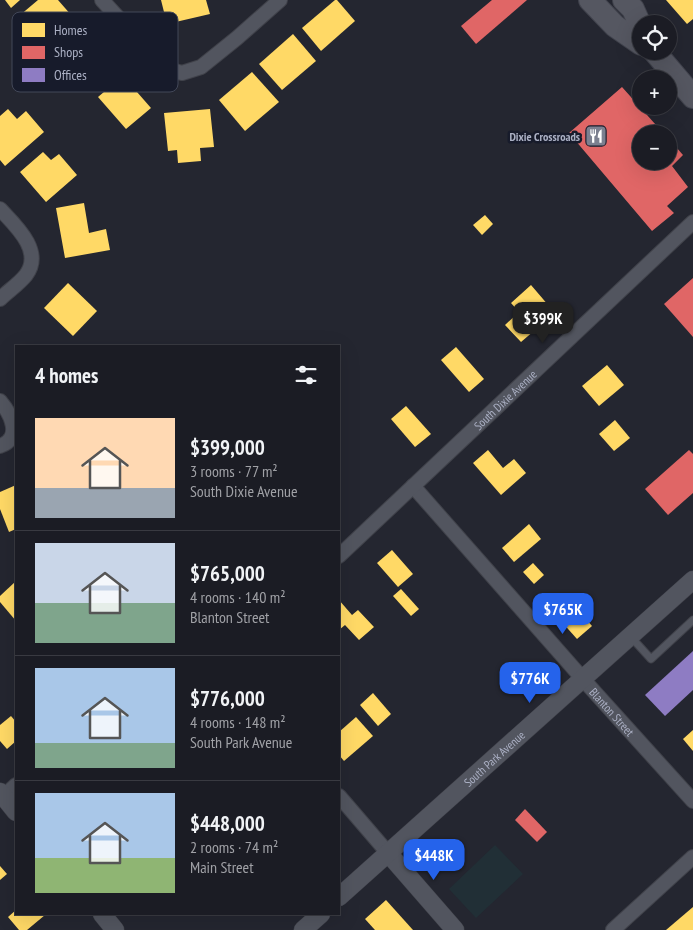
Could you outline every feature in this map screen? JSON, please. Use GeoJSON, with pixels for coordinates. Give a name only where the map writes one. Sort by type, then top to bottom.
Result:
{"type":"FeatureCollection","features":[{"type":"Feature","properties":{"kind":"main road"},"geometry":{"type":"LineString","coordinates":[[590,0],[615,26],[632,38]]}},
{"type":"Feature","properties":{"kind":"main road"},"geometry":{"type":"LineString","coordinates":[[624,0],[635,15]]}},
{"type":"Feature","properties":{"kind":"main road"},"geometry":{"type":"LineString","coordinates":[[659,60],[693,97]]}},
{"type":"Feature","properties":{"kind":"street"},"geometry":{"type":"LineString","coordinates":[[102,0],[113,12]]}},
{"type":"Feature","properties":{"kind":"street"},"geometry":{"type":"LineString","coordinates":[[178,72],[182,73],[201,67],[280,0]]}},
{"type":"Feature","properties":{"kind":"street"},"geometry":{"type":"LineString","coordinates":[[0,209],[22,233],[29,247],[32,260],[26,275],[0,299]]}},
{"type":"Feature","properties":{"kind":"street","name":"South Dixie Avenue"},"geometry":{"type":"LineString","coordinates":[[340,555],[693,222]]}},
{"type":"Feature","properties":{"kind":"street"},"geometry":{"type":"LineString","coordinates":[[0,401],[13,424],[12,437],[8,443],[0,446]]}},
{"type":"Feature","properties":{"kind":"street","name":"Blanton Street"},"geometry":{"type":"LineString","coordinates":[[413,486],[693,801]]}},
{"type":"Feature","properties":{"kind":"street","name":"South Park Avenue"},"geometry":{"type":"LineString","coordinates":[[340,896],[693,580]]}},
{"type":"Feature","properties":{"kind":"street"},"geometry":{"type":"LineString","coordinates":[[7,791],[15,810]]}},
{"type":"Feature","properties":{"kind":"street"},"geometry":{"type":"LineString","coordinates":[[340,797],[455,930]]}},
{"type":"Feature","properties":{"kind":"street"},"geometry":{"type":"LineString","coordinates":[[613,930],[693,857]]}},
{"type":"Feature","properties":{"kind":"street"},"geometry":{"type":"LineString","coordinates":[[103,915],[115,930]]}},
{"type":"Feature","properties":{"kind":"street"},"geometry":{"type":"LineString","coordinates":[[303,930],[319,915]]}},
{"type":"Feature","properties":{"kind":"lane"},"geometry":{"type":"LineString","coordinates":[[630,636],[651,659],[693,620]]}},
{"type":"Feature","properties":{"kind":"shaded area"},"geometry":{"type":"Polygon","coordinates":[[[495,845],[523,874],[476,918],[449,889],[495,845]]]}},
{"type":"Feature","properties":{"kind":"building: Homes"},"geometry":{"type":"Polygon","coordinates":[[[5,0],[20,0],[11,8],[5,0]]]}},
{"type":"Feature","properties":{"kind":"building: Homes"},"geometry":{"type":"Polygon","coordinates":[[[38,0],[58,0],[68,12],[24,12],[38,0]]]}},
{"type":"Feature","properties":{"kind":"building: Homes"},"geometry":{"type":"Polygon","coordinates":[[[161,0],[206,0],[210,14],[178,21],[178,12],[164,12],[161,0]]]}},
{"type":"Feature","properties":{"kind":"building: Homes"},"geometry":{"type":"Polygon","coordinates":[[[335,0],[355,21],[321,51],[302,28],[335,0]]]}},
{"type":"Feature","properties":{"kind":"building: Homes"},"geometry":{"type":"Polygon","coordinates":[[[666,0],[693,0],[693,19],[687,24],[666,0]]]}},
{"type":"Feature","properties":{"kind":"building: Homes"},"geometry":{"type":"Polygon","coordinates":[[[293,34],[316,61],[282,90],[259,64],[293,34]]]}},
{"type":"Feature","properties":{"kind":"building: Homes"},"geometry":{"type":"Polygon","coordinates":[[[252,72],[279,102],[245,131],[219,100],[252,72]]]}},
{"type":"Feature","properties":{"kind":"building: Homes"},"geometry":{"type":"Polygon","coordinates":[[[104,92],[137,92],[151,108],[126,129],[98,97],[104,92]]]}},
{"type":"Feature","properties":{"kind":"building: Homes"},"geometry":{"type":"Polygon","coordinates":[[[8,109],[17,119],[26,111],[44,132],[5,166],[0,160],[0,116],[8,109]]]}},
{"type":"Feature","properties":{"kind":"building: Homes"},"geometry":{"type":"Polygon","coordinates":[[[210,109],[214,147],[200,148],[201,161],[178,163],[177,150],[168,151],[164,113],[210,109]]]}},
{"type":"Feature","properties":{"kind":"building: Homes"},"geometry":{"type":"Polygon","coordinates":[[[43,152],[51,160],[59,154],[77,175],[46,202],[20,172],[43,152]]]}},
{"type":"Feature","properties":{"kind":"building: Homes"},"geometry":{"type":"Polygon","coordinates":[[[84,203],[89,233],[106,229],[110,250],[65,258],[56,208],[84,203]]]}},
{"type":"Feature","properties":{"kind":"building: Homes"},"geometry":{"type":"Polygon","coordinates":[[[485,215],[493,224],[482,235],[473,225],[485,215]]]}},
{"type":"Feature","properties":{"kind":"building: Homes"},"geometry":{"type":"Polygon","coordinates":[[[68,283],[97,311],[73,336],[44,308],[68,283]]]}},
{"type":"Feature","properties":{"kind":"building: Homes"},"geometry":{"type":"Polygon","coordinates":[[[531,285],[555,313],[521,342],[505,325],[519,312],[511,303],[531,285]]]}},
{"type":"Feature","properties":{"kind":"building: Homes"},"geometry":{"type":"Polygon","coordinates":[[[456,347],[484,379],[469,392],[441,360],[456,347]]]}},
{"type":"Feature","properties":{"kind":"building: Homes"},"geometry":{"type":"Polygon","coordinates":[[[607,365],[624,385],[599,406],[582,386],[607,365]]]}},
{"type":"Feature","properties":{"kind":"building: Homes"},"geometry":{"type":"Polygon","coordinates":[[[406,406],[431,434],[415,447],[391,419],[406,406]]]}},
{"type":"Feature","properties":{"kind":"building: Homes"},"geometry":{"type":"Polygon","coordinates":[[[615,420],[630,438],[614,451],[599,434],[615,420]]]}},
{"type":"Feature","properties":{"kind":"building: Homes"},"geometry":{"type":"Polygon","coordinates":[[[488,450],[503,468],[514,459],[526,473],[501,495],[473,463],[488,450]]]}},
{"type":"Feature","properties":{"kind":"building: Homes"},"geometry":{"type":"Polygon","coordinates":[[[15,485],[15,529],[9,532],[0,509],[0,492],[15,485]]]}},
{"type":"Feature","properties":{"kind":"building: Homes"},"geometry":{"type":"Polygon","coordinates":[[[529,524],[541,539],[514,562],[502,548],[529,524]]]}},
{"type":"Feature","properties":{"kind":"building: Homes"},"geometry":{"type":"Polygon","coordinates":[[[392,550],[413,574],[398,587],[377,563],[392,550]]]}},
{"type":"Feature","properties":{"kind":"building: Homes"},"geometry":{"type":"Polygon","coordinates":[[[533,563],[544,575],[534,584],[523,572],[533,563]]]}},
{"type":"Feature","properties":{"kind":"building: Homes"},"geometry":{"type":"Polygon","coordinates":[[[15,582],[15,620],[0,602],[0,596],[15,582]]]}},
{"type":"Feature","properties":{"kind":"building: Homes"},"geometry":{"type":"Polygon","coordinates":[[[401,589],[419,609],[411,616],[393,596],[401,589]]]}},
{"type":"Feature","properties":{"kind":"building: Homes"},"geometry":{"type":"Polygon","coordinates":[[[568,598],[592,626],[577,639],[552,611],[568,598]]]}},
{"type":"Feature","properties":{"kind":"building: Homes"},"geometry":{"type":"Polygon","coordinates":[[[340,601],[352,615],[358,610],[374,627],[359,640],[345,625],[340,629],[340,601]]]}},
{"type":"Feature","properties":{"kind":"building: Homes"},"geometry":{"type":"Polygon","coordinates":[[[373,693],[391,714],[378,726],[360,705],[373,693]]]}},
{"type":"Feature","properties":{"kind":"building: Homes"},"geometry":{"type":"Polygon","coordinates":[[[11,716],[15,721],[15,742],[7,749],[0,741],[0,725],[11,716]]]}},
{"type":"Feature","properties":{"kind":"building: Homes"},"geometry":{"type":"Polygon","coordinates":[[[356,717],[373,736],[344,761],[340,756],[340,731],[356,717]]]}},
{"type":"Feature","properties":{"kind":"building: Homes"},"geometry":{"type":"Polygon","coordinates":[[[693,730],[693,751],[683,739],[693,730]]]}},
{"type":"Feature","properties":{"kind":"building: Homes"},"geometry":{"type":"Polygon","coordinates":[[[0,866],[7,874],[0,880],[0,866]]]}},
{"type":"Feature","properties":{"kind":"building: Homes"},"geometry":{"type":"Polygon","coordinates":[[[386,900],[413,930],[375,930],[365,919],[386,900]]]}},
{"type":"Feature","properties":{"kind":"building: Homes"},"geometry":{"type":"Polygon","coordinates":[[[693,907],[693,930],[666,930],[693,907]]]}},
{"type":"Feature","properties":{"kind":"building: Homes"},"geometry":{"type":"Polygon","coordinates":[[[15,911],[15,915],[45,915],[27,930],[19,930],[8,917],[15,911]]]}},
{"type":"Feature","properties":{"kind":"building: Shops"},"geometry":{"type":"Polygon","coordinates":[[[492,0],[527,0],[476,44],[461,26],[492,0]]]}},
{"type":"Feature","properties":{"kind":"building: Shops"},"geometry":{"type":"Polygon","coordinates":[[[622,87],[632,98],[632,115],[647,115],[656,125],[632,125],[632,170],[675,170],[688,187],[667,206],[674,213],[652,231],[569,133],[622,87]]]}},
{"type":"Feature","properties":{"kind":"building: Shops"},"geometry":{"type":"Polygon","coordinates":[[[677,148],[683,155],[677,161],[677,148]]]}},
{"type":"Feature","properties":{"kind":"building: Shops"},"geometry":{"type":"Polygon","coordinates":[[[693,278],[693,337],[664,304],[693,278]]]}},
{"type":"Feature","properties":{"kind":"building: Shops"},"geometry":{"type":"Polygon","coordinates":[[[689,450],[693,454],[693,493],[668,515],[645,489],[689,450]]]}},
{"type":"Feature","properties":{"kind":"building: Shops"},"geometry":{"type":"Polygon","coordinates":[[[525,809],[547,832],[537,842],[515,820],[525,809]]]}},
{"type":"Feature","properties":{"kind":"building: Offices"},"geometry":{"type":"Polygon","coordinates":[[[693,651],[693,690],[665,716],[645,695],[693,651]]]}},
{"type":"Feature","properties":{"kind":"place","name":"Dixie Crossroads"},"geometry":{"type":"Point","coordinates":[596,136]}}]}
